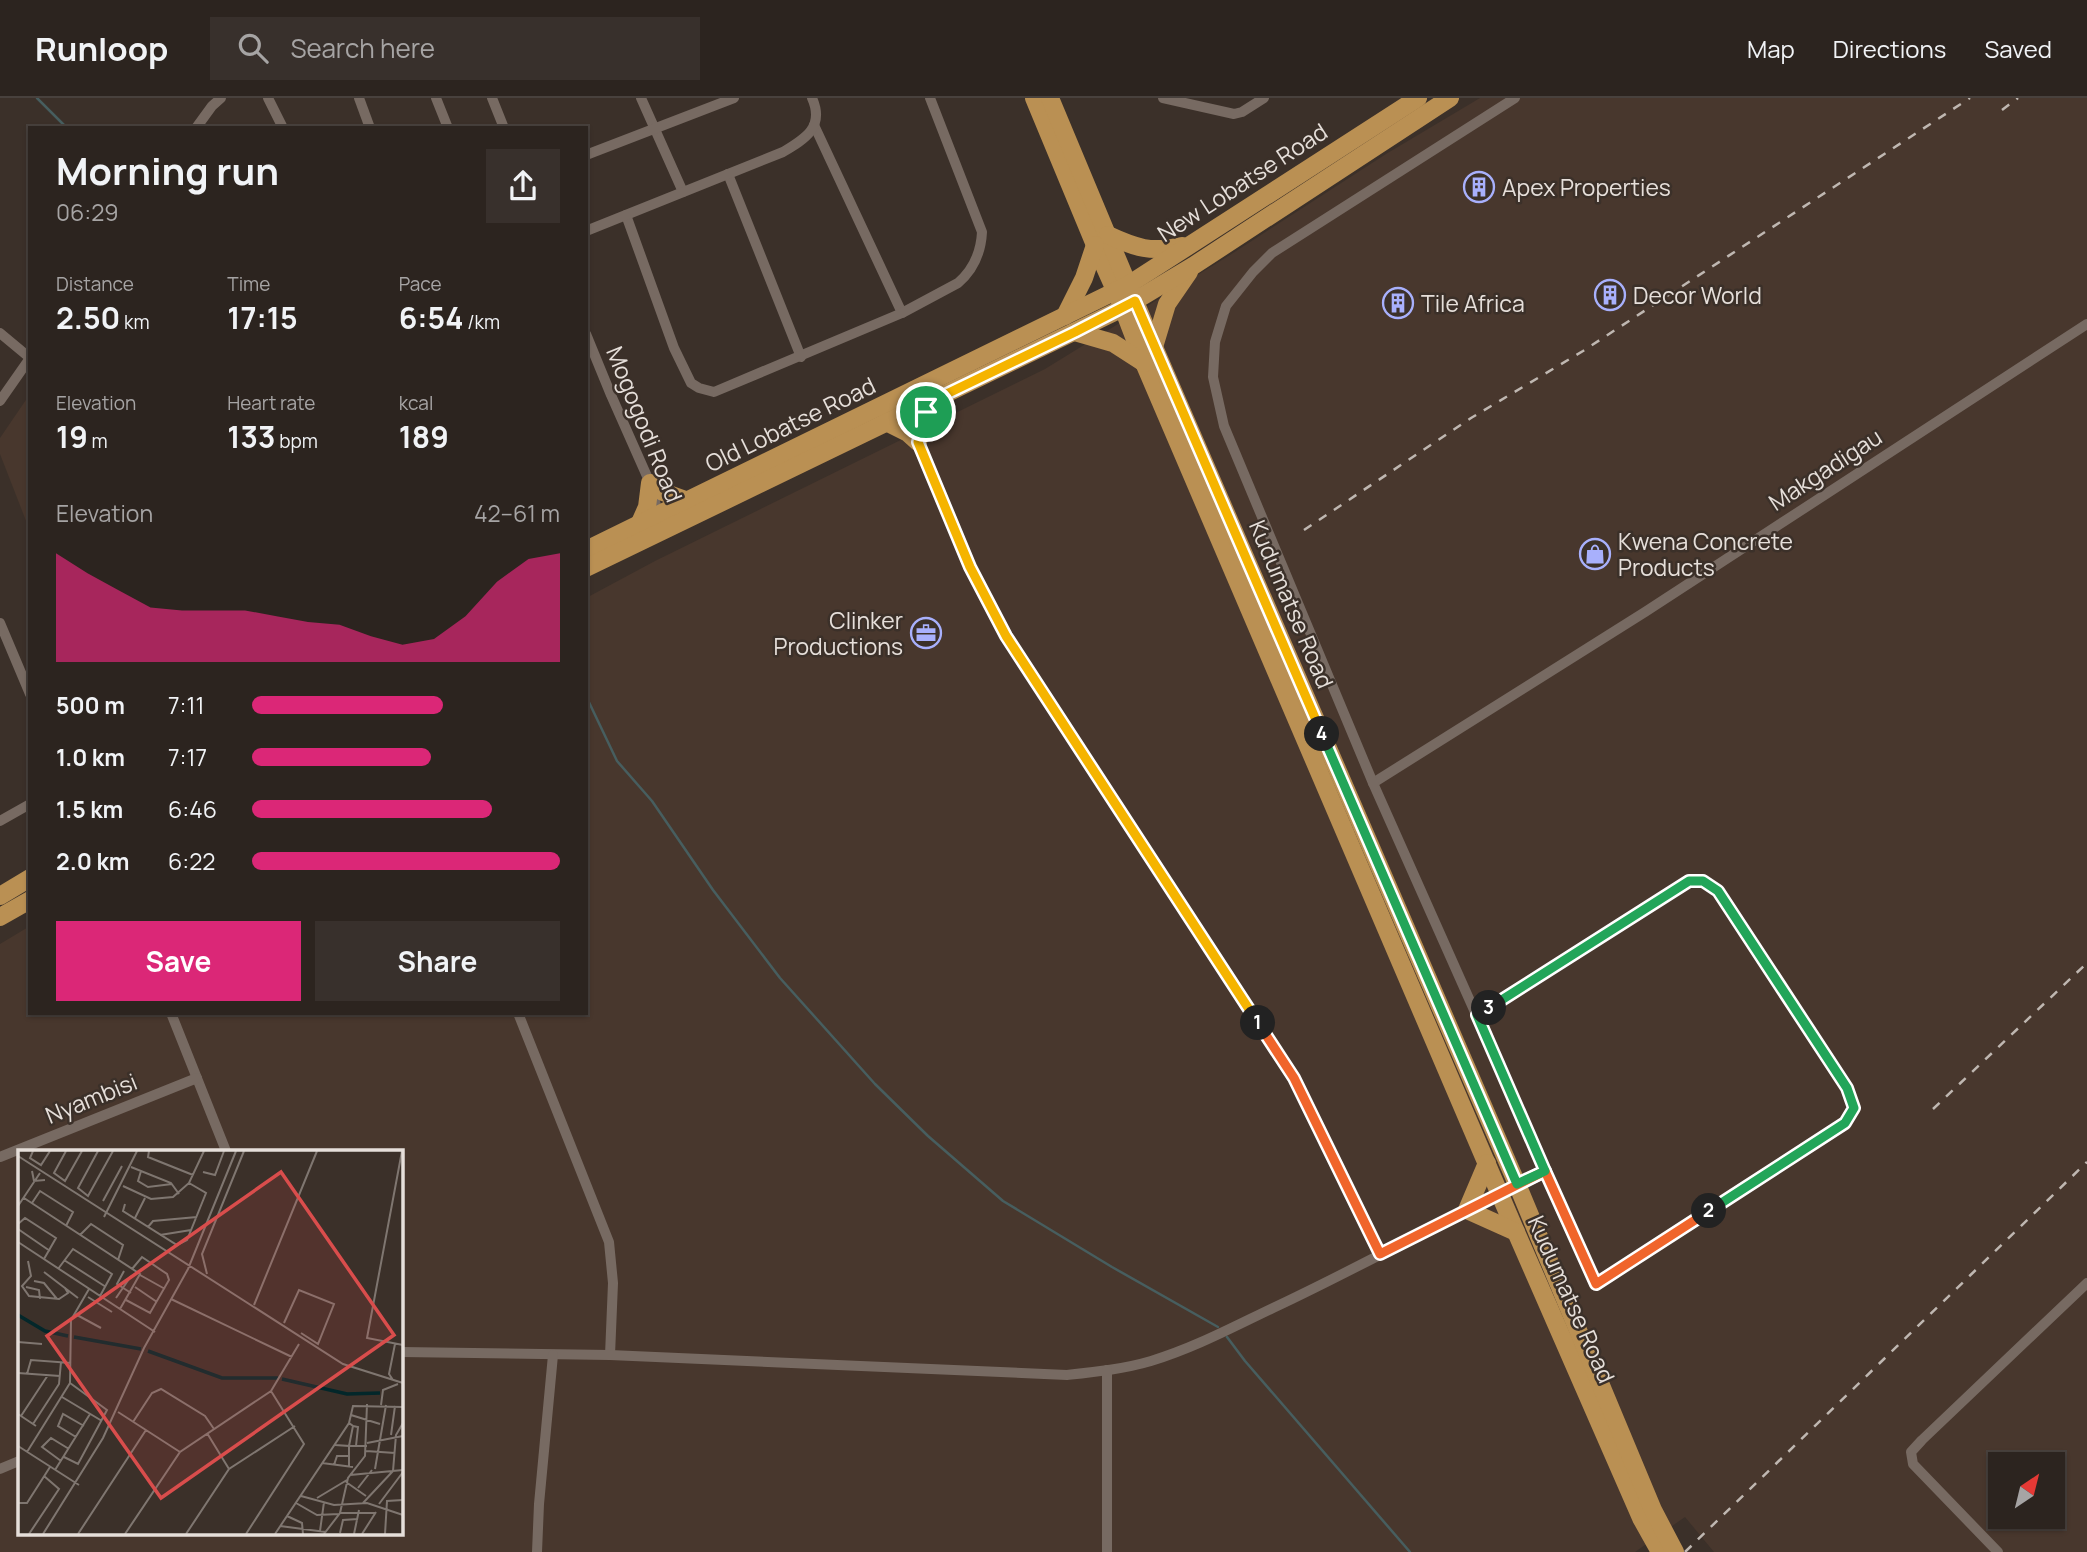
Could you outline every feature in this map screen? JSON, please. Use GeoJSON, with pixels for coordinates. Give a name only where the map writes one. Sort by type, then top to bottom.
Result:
{"type":"FeatureCollection","features":[{"type":"Feature","properties":{"kind":"main road","name":"Kudumatse Road"},"geometry":{"type":"LineString","coordinates":[[1034,98],[1102,240]]}},
{"type":"Feature","properties":{"kind":"main road","name":"Kudumatse Road"},"geometry":{"type":"LineString","coordinates":[[1050,98],[1125,296],[1144,363],[1499,1193],[1516,1232],[1554,1296],[1675,1552]]}},
{"type":"Feature","properties":{"kind":"main road","name":"New Lobatse Road"},"geometry":{"type":"LineString","coordinates":[[1125,296],[1192,243],[1418,98]]}},
{"type":"Feature","properties":{"kind":"main road"},"geometry":{"type":"LineString","coordinates":[[662,522],[886,422],[903,405],[932,401],[1075,332],[1125,296],[1193,266],[1450,98]]}},
{"type":"Feature","properties":{"kind":"main road"},"geometry":{"type":"LineString","coordinates":[[1065,316],[1102,240],[1145,249],[1168,249],[1192,243]]}},
{"type":"Feature","properties":{"kind":"main road"},"geometry":{"type":"LineString","coordinates":[[1154,347],[1167,304],[1193,266]]}},
{"type":"Feature","properties":{"kind":"main road","name":"Kudumatse Road"},"geometry":{"type":"LineString","coordinates":[[1125,296],[1154,347],[1517,1184],[1554,1296],[1641,1518],[1660,1552]]}},
{"type":"Feature","properties":{"kind":"main road","name":"Old Lobatse Road"},"geometry":{"type":"LineString","coordinates":[[588,567],[662,522],[688,501],[903,405],[1065,316],[1125,296]]}},
{"type":"Feature","properties":{"kind":"main road"},"geometry":{"type":"LineString","coordinates":[[1075,332],[1112,343],[1144,363]]}},
{"type":"Feature","properties":{"kind":"main road"},"geometry":{"type":"LineString","coordinates":[[886,422],[908,433],[918,442],[926,412],[932,401]]}},
{"type":"Feature","properties":{"kind":"main road"},"geometry":{"type":"LineString","coordinates":[[639,525],[647,507],[650,483],[663,492],[688,501]]}},
{"type":"Feature","properties":{"kind":"main road","name":"Old Lobatse Road"},"geometry":{"type":"LineString","coordinates":[[588,549],[639,525],[662,522]]}},
{"type":"Feature","properties":{"kind":"main road"},"geometry":{"type":"LineString","coordinates":[[0,896],[28,879]]}},
{"type":"Feature","properties":{"kind":"main road"},"geometry":{"type":"LineString","coordinates":[[0,917],[28,901]]}},
{"type":"Feature","properties":{"kind":"main road"},"geometry":{"type":"LineString","coordinates":[[1487,1163],[1467,1210],[1516,1232]]}},
{"type":"Feature","properties":{"kind":"street"},"geometry":{"type":"LineString","coordinates":[[197,126],[221,98]]}},
{"type":"Feature","properties":{"kind":"street"},"geometry":{"type":"LineString","coordinates":[[268,98],[282,126]]}},
{"type":"Feature","properties":{"kind":"street"},"geometry":{"type":"LineString","coordinates":[[359,98],[369,126]]}},
{"type":"Feature","properties":{"kind":"street"},"geometry":{"type":"LineString","coordinates":[[436,98],[447,126]]}},
{"type":"Feature","properties":{"kind":"street"},"geometry":{"type":"LineString","coordinates":[[492,98],[503,126]]}},
{"type":"Feature","properties":{"kind":"street"},"geometry":{"type":"LineString","coordinates":[[641,98],[683,192]]}},
{"type":"Feature","properties":{"kind":"street"},"geometry":{"type":"LineString","coordinates":[[588,154],[734,98]]}},
{"type":"Feature","properties":{"kind":"street"},"geometry":{"type":"LineString","coordinates":[[588,230],[791,147],[807,137],[814,125],[816,116],[812,98]]}},
{"type":"Feature","properties":{"kind":"street"},"geometry":{"type":"LineString","coordinates":[[626,215],[674,348],[691,383],[714,392],[902,313],[958,283],[973,266],[981,246],[982,232],[930,98]]}},
{"type":"Feature","properties":{"kind":"street"},"geometry":{"type":"LineString","coordinates":[[1163,98],[1234,114],[1264,98]]}},
{"type":"Feature","properties":{"kind":"street"},"geometry":{"type":"LineString","coordinates":[[1477,1015],[1669,892],[1689,881],[1703,881],[1718,891],[1847,1088],[1854,1108],[1845,1123],[1596,1284],[1373,783],[1224,426],[1213,377],[1215,342],[1226,306],[1253,272],[1272,253],[1515,98]]}},
{"type":"Feature","properties":{"kind":"street"},"geometry":{"type":"LineString","coordinates":[[814,125],[902,313]]}},
{"type":"Feature","properties":{"kind":"street"},"geometry":{"type":"LineString","coordinates":[[728,174],[801,357]]}},
{"type":"Feature","properties":{"kind":"street","name":"Makgadigau"},"geometry":{"type":"LineString","coordinates":[[1373,783],[1633,619],[2087,324]]}},
{"type":"Feature","properties":{"kind":"street"},"geometry":{"type":"LineString","coordinates":[[0,333],[28,356]]}},
{"type":"Feature","properties":{"kind":"street","name":"Mogogodi Road"},"geometry":{"type":"LineString","coordinates":[[588,339],[650,483],[662,522]]}},
{"type":"Feature","properties":{"kind":"street"},"geometry":{"type":"LineString","coordinates":[[0,401],[28,361]]}},
{"type":"Feature","properties":{"kind":"street"},"geometry":{"type":"LineString","coordinates":[[903,405],[970,567],[1006,636],[1294,1078],[1380,1254]]}},
{"type":"Feature","properties":{"kind":"street"},"geometry":{"type":"LineString","coordinates":[[0,623],[28,689]]}},
{"type":"Feature","properties":{"kind":"street"},"geometry":{"type":"LineString","coordinates":[[0,821],[28,805]]}},
{"type":"Feature","properties":{"kind":"street"},"geometry":{"type":"LineString","coordinates":[[172,1015],[226,1150]]}},
{"type":"Feature","properties":{"kind":"street"},"geometry":{"type":"LineString","coordinates":[[519,1015],[609,1242],[613,1283],[610,1356]]}},
{"type":"Feature","properties":{"kind":"street","name":"Nyambisi"},"geometry":{"type":"LineString","coordinates":[[0,1157],[197,1079]]}},
{"type":"Feature","properties":{"kind":"street"},"geometry":{"type":"LineString","coordinates":[[402,1352],[610,1356],[1068,1375],[1107,1370],[1149,1362],[1219,1335],[1545,1171]]}},
{"type":"Feature","properties":{"kind":"street"},"geometry":{"type":"LineString","coordinates":[[1998,1552],[1913,1464],[1911,1452],[2087,1283]]}},
{"type":"Feature","properties":{"kind":"street"},"geometry":{"type":"LineString","coordinates":[[537,1552],[553,1355]]}},
{"type":"Feature","properties":{"kind":"street"},"geometry":{"type":"LineString","coordinates":[[1107,1370],[1107,1552]]}},
{"type":"Feature","properties":{"kind":"street"},"geometry":{"type":"LineString","coordinates":[[0,1469],[18,1461]]}},
{"type":"Feature","properties":{"kind":"shaded area"},"geometry":{"type":"Polygon","coordinates":[[[1480,98],[2087,98],[2087,1552],[1714,1552],[1685,1517],[1635,1552],[0,1552],[0,944],[28,927],[28,1015],[588,1015],[588,597],[655,561],[1045,369],[1230,255],[1386,154],[1480,98]]]}},
{"type":"Feature","properties":{"kind":"shaded area"},"geometry":{"type":"Polygon","coordinates":[[[28,397],[28,526],[0,454],[0,438],[28,397]]]}},
{"type":"Feature","properties":{"kind":"waterway"},"geometry":{"type":"LineString","coordinates":[[37,98],[65,126]]}},
{"type":"Feature","properties":{"kind":"waterway"},"geometry":{"type":"LineString","coordinates":[[588,700],[617,761],[652,801],[713,890],[780,978],[875,1084],[928,1136],[1003,1201],[1218,1327]]}},
{"type":"Feature","properties":{"kind":"waterway"},"geometry":{"type":"LineString","coordinates":[[1227,1337],[1410,1552]]}},
{"type":"Feature","properties":{"kind":"railway"},"geometry":{"type":"LineString","coordinates":[[1304,530],[1471,418],[1583,351],[1970,98]]}},
{"type":"Feature","properties":{"kind":"railway"},"geometry":{"type":"LineString","coordinates":[[2002,110],[2018,98]]}},
{"type":"Feature","properties":{"kind":"railway"},"geometry":{"type":"LineString","coordinates":[[1933,1109],[2087,963]]}},
{"type":"Feature","properties":{"kind":"railway"},"geometry":{"type":"LineString","coordinates":[[1685,1552],[2087,1162]]}},
{"type":"Feature","properties":{"kind":"place","name":"Apex Properties"},"geometry":{"type":"Point","coordinates":[1479,187]}},
{"type":"Feature","properties":{"kind":"place","name":"Decor World"},"geometry":{"type":"Point","coordinates":[1610,295]}},
{"type":"Feature","properties":{"kind":"place","name":"Tile Africa"},"geometry":{"type":"Point","coordinates":[1398,303]}},
{"type":"Feature","properties":{"kind":"place","name":"Kwena Concrete Products"},"geometry":{"type":"Point","coordinates":[1595,554]}},
{"type":"Feature","properties":{"kind":"place","name":"Clinker Productions"},"geometry":{"type":"Point","coordinates":[926,633]}},
{"type":"Feature","properties":{"kind":"route"},"geometry":{"type":"LineString","coordinates":[[926,412],[918,442],[970,567],[1006,636],[1294,1078],[1380,1254],[1545,1171],[1596,1284],[1845,1123],[1851,1116],[1854,1108],[1847,1088],[1718,891],[1703,881],[1689,881],[1477,1015],[1545,1171],[1517,1184],[1135,301],[932,401],[926,412]]}}]}
